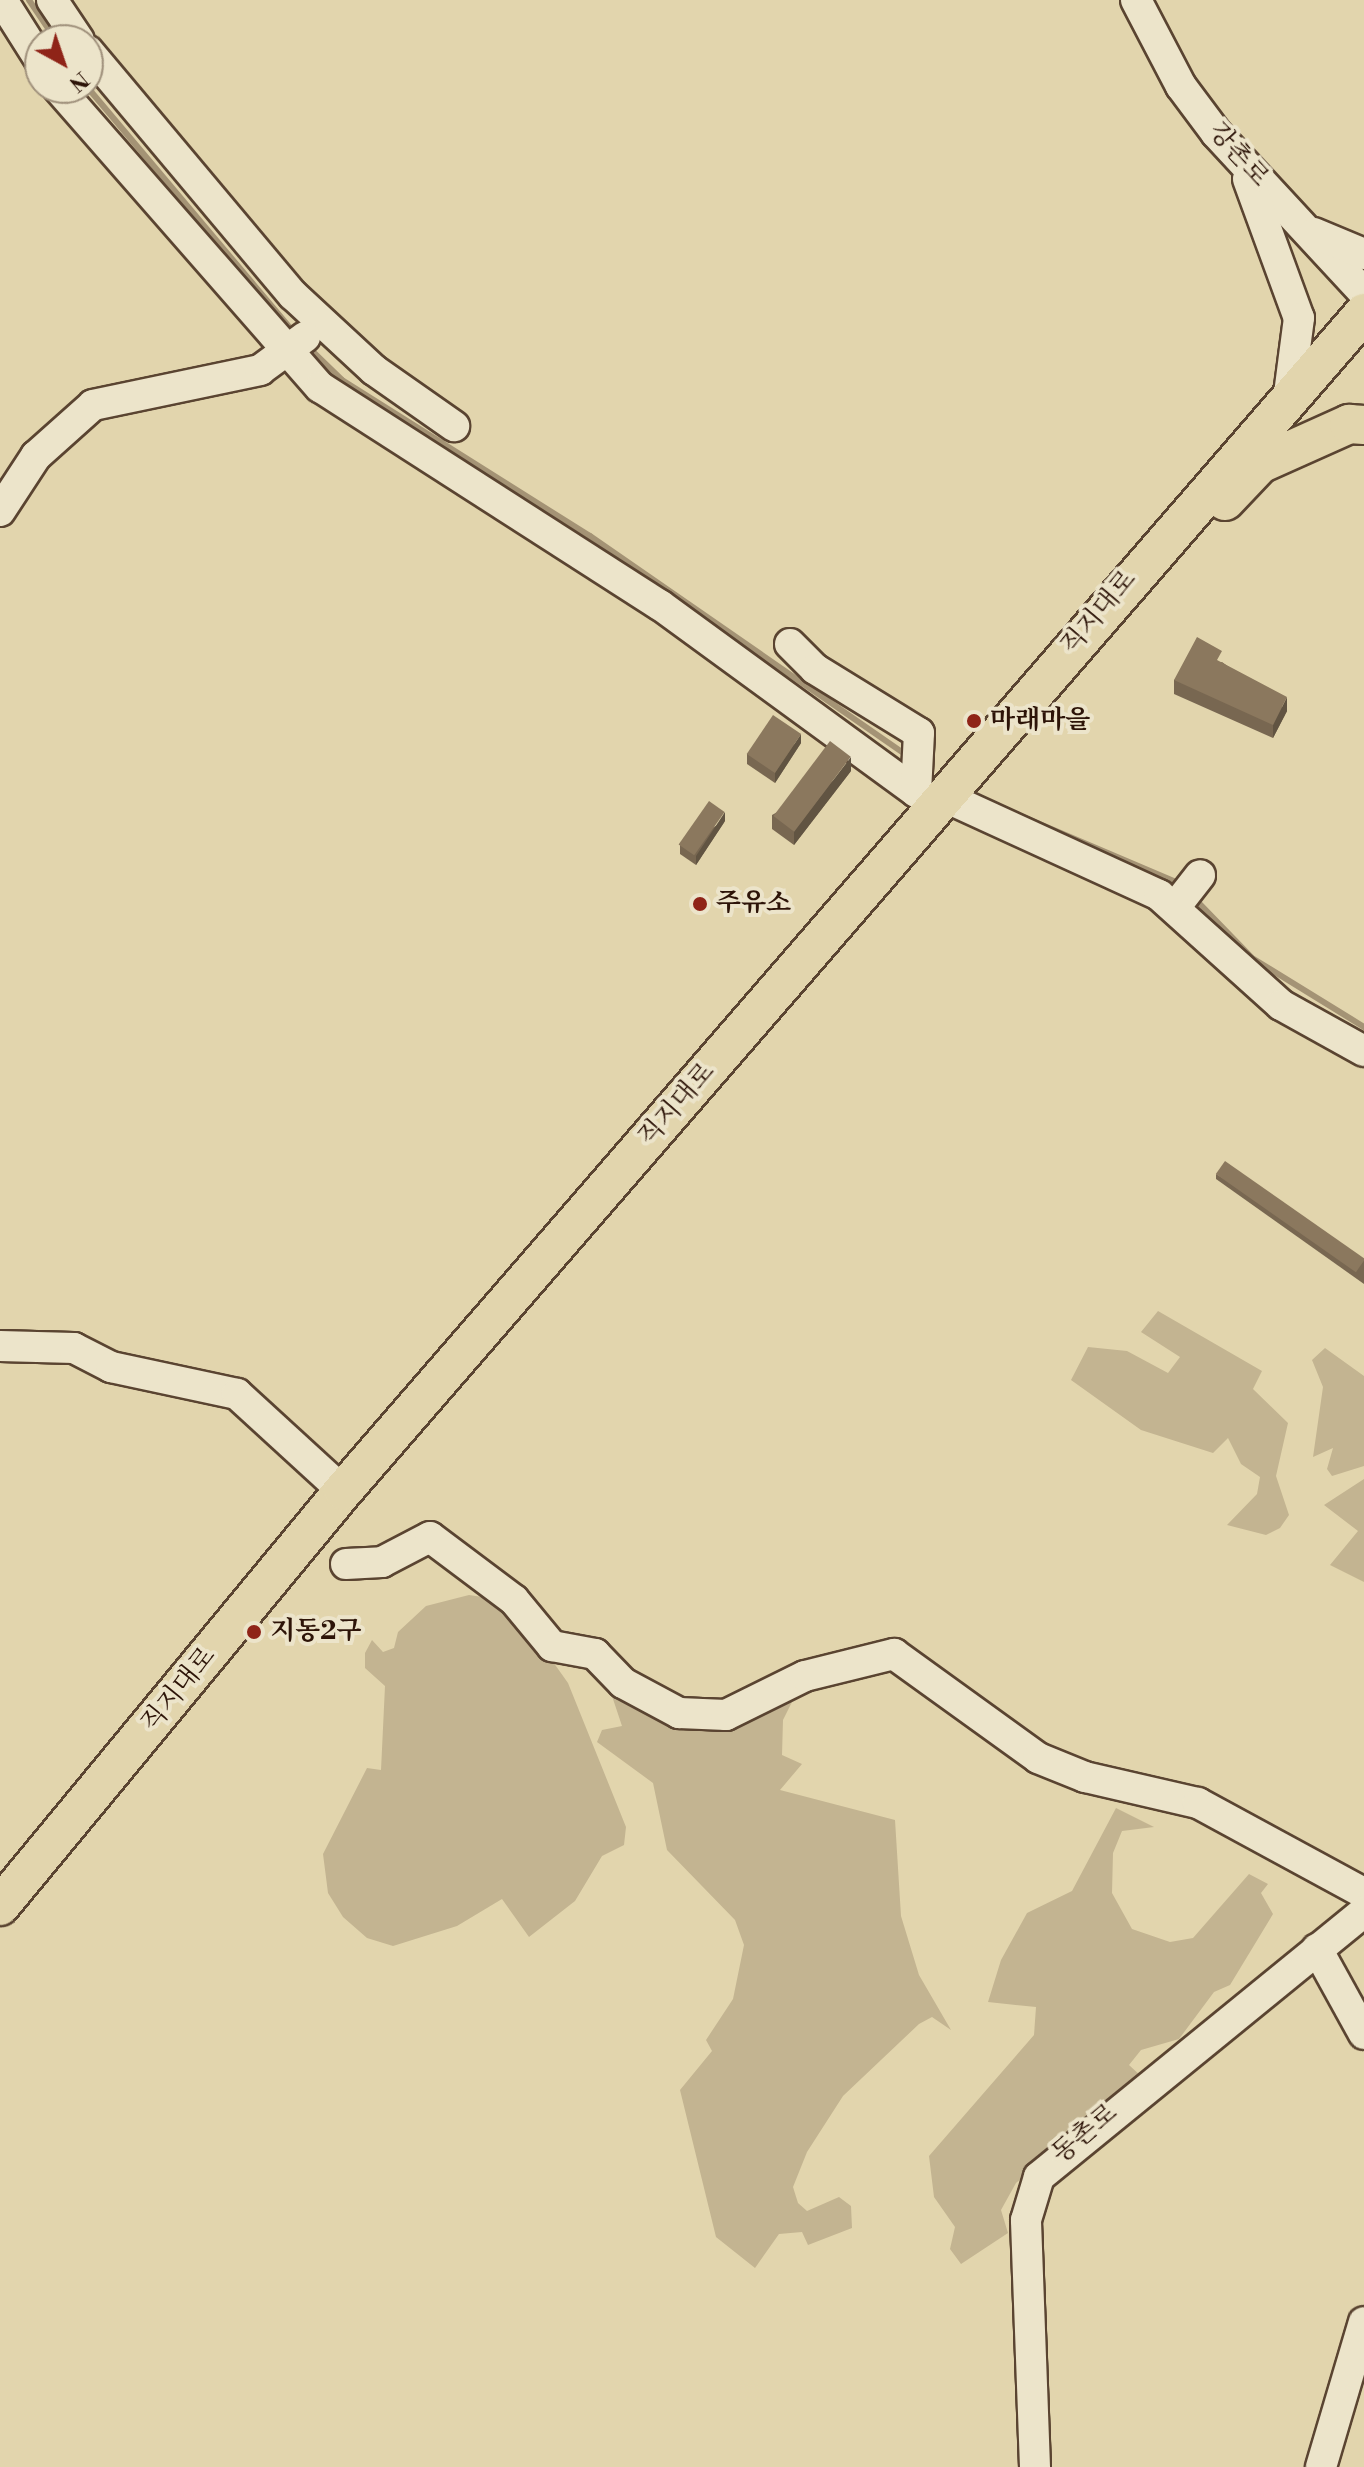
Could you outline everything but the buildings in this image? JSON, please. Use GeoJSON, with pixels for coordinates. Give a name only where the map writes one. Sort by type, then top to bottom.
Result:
{"type":"FeatureCollection","features":[{"type":"Feature","properties":{"kind":"main road","name":"직지대로"},"geometry":{"type":"LineString","coordinates":[[0,1906],[343,1491],[930,794],[1364,313]]}},
{"type":"Feature","properties":{"kind":"main road"},"geometry":{"type":"LineString","coordinates":[[1143,561],[1192,535],[1260,464],[1349,424],[1364,425]]}},
{"type":"Feature","properties":{"kind":"street"},"geometry":{"type":"LineString","coordinates":[[2,0],[24,35]]}},
{"type":"Feature","properties":{"kind":"street"},"geometry":{"type":"LineString","coordinates":[[52,0],[68,24]]}},
{"type":"Feature","properties":{"kind":"street","name":"강촌로"},"geometry":{"type":"LineString","coordinates":[[1136,0],[1181,86],[1237,156],[1364,293]]}},
{"type":"Feature","properties":{"kind":"street"},"geometry":{"type":"LineString","coordinates":[[104,70],[323,325],[403,394],[454,426]]}},
{"type":"Feature","properties":{"kind":"street"},"geometry":{"type":"LineString","coordinates":[[72,104],[263,328],[291,346],[305,371],[350,410],[660,605],[930,794],[1176,906],[1281,1005],[1364,1051]]}},
{"type":"Feature","properties":{"kind":"street"},"geometry":{"type":"LineString","coordinates":[[1237,156],[1275,238],[1299,318],[1289,394]]}},
{"type":"Feature","properties":{"kind":"street"},"geometry":{"type":"LineString","coordinates":[[1303,227],[1364,254]]}},
{"type":"Feature","properties":{"kind":"street"},"geometry":{"type":"LineString","coordinates":[[0,511],[36,456],[93,405],[260,370],[323,325]]}},
{"type":"Feature","properties":{"kind":"street"},"geometry":{"type":"LineString","coordinates":[[790,644],[815,669],[919,733],[930,794]]}},
{"type":"Feature","properties":{"kind":"street"},"geometry":{"type":"LineString","coordinates":[[1176,906],[1200,875]]}},
{"type":"Feature","properties":{"kind":"street"},"geometry":{"type":"LineString","coordinates":[[0,1346],[74,1348],[111,1367],[237,1394],[343,1491]]}},
{"type":"Feature","properties":{"kind":"street"},"geometry":{"type":"LineString","coordinates":[[346,1564],[382,1562],[430,1537],[514,1600],[552,1646],[595,1654],[623,1683],[679,1713],[726,1715],[805,1676],[894,1654],[1038,1758],[1085,1777],[1198,1803],[1364,1893]]}},
{"type":"Feature","properties":{"kind":"street","name":"동촌로"},"geometry":{"type":"LineString","coordinates":[[1035,2467],[1026,2220],[1032,2188],[1051,2162],[1364,1912]]}},
{"type":"Feature","properties":{"kind":"street"},"geometry":{"type":"LineString","coordinates":[[1317,1949],[1364,2034]]}},
{"type":"Feature","properties":{"kind":"street"},"geometry":{"type":"LineString","coordinates":[[1321,2467],[1364,2322]]}},
{"type":"Feature","properties":{"kind":"shaded area"},"geometry":{"type":"Polygon","coordinates":[[[1158,1311],[1262,1371],[1253,1389],[1288,1423],[1276,1476],[1289,1515],[1280,1528],[1266,1535],[1227,1525],[1257,1494],[1260,1477],[1241,1464],[1228,1438],[1213,1453],[1141,1430],[1071,1380],[1088,1347],[1127,1351],[1168,1373],[1180,1357],[1141,1332],[1158,1311]]]}},
{"type":"Feature","properties":{"kind":"shaded area"},"geometry":{"type":"Polygon","coordinates":[[[1325,1348],[1364,1376],[1364,1466],[1332,1476],[1327,1469],[1333,1448],[1313,1457],[1323,1387],[1312,1360],[1325,1348]]]}},
{"type":"Feature","properties":{"kind":"shaded area"},"geometry":{"type":"Polygon","coordinates":[[[1364,1479],[1364,1582],[1330,1565],[1358,1531],[1324,1505],[1364,1479]]]}},
{"type":"Feature","properties":{"kind":"shaded area"},"geometry":{"type":"Polygon","coordinates":[[[469,1595],[489,1598],[524,1621],[568,1683],[626,1827],[624,1845],[602,1856],[575,1901],[529,1937],[502,1899],[457,1926],[393,1946],[367,1938],[343,1917],[328,1893],[323,1854],[367,1768],[381,1770],[385,1686],[365,1668],[365,1653],[372,1640],[383,1652],[394,1648],[398,1632],[426,1606],[469,1595]]]}},
{"type":"Feature","properties":{"kind":"shaded area"},"geometry":{"type":"Polygon","coordinates":[[[603,1669],[646,1707],[795,1696],[783,1720],[782,1755],[802,1764],[780,1790],[895,1820],[901,1916],[919,1975],[951,2030],[932,2017],[919,2024],[843,2096],[807,2152],[793,2187],[798,2203],[807,2211],[839,2197],[851,2206],[852,2228],[808,2245],[802,2232],[779,2234],[755,2268],[716,2237],[680,2090],[712,2051],[706,2040],[733,1999],[744,1945],[735,1920],[667,1850],[653,1783],[597,1742],[602,1730],[622,1726],[603,1669]]]}},
{"type":"Feature","properties":{"kind":"shaded area"},"geometry":{"type":"Polygon","coordinates":[[[1116,1808],[1154,1827],[1122,1831],[1113,1853],[1112,1893],[1132,1929],[1170,1942],[1193,1938],[1249,1874],[1268,1884],[1261,1893],[1273,1914],[1230,1985],[1214,1992],[1179,2039],[1141,2050],[1129,2065],[1142,2077],[1138,2083],[1016,2183],[1001,2210],[1008,2233],[961,2264],[950,2249],[955,2227],[934,2197],[929,2156],[1034,2035],[1036,2007],[988,2002],[1001,1960],[1027,1913],[1072,1891],[1116,1808]]]}},
{"type":"Feature","properties":{"kind":"waterway"},"geometry":{"type":"LineString","coordinates":[[29,0],[45,24]]}},
{"type":"Feature","properties":{"kind":"waterway"},"geometry":{"type":"LineString","coordinates":[[101,104],[294,333]]}},
{"type":"Feature","properties":{"kind":"waterway"},"geometry":{"type":"LineString","coordinates":[[308,347],[342,380],[590,536],[909,757]]}},
{"type":"Feature","properties":{"kind":"waterway"},"geometry":{"type":"LineString","coordinates":[[1023,817],[1181,884]]}},
{"type":"Feature","properties":{"kind":"waterway"},"geometry":{"type":"LineString","coordinates":[[1194,898],[1252,958],[1364,1027]]}},
{"type":"Feature","properties":{"kind":"place","name":"마래마을"},"geometry":{"type":"Point","coordinates":[974,721]}},
{"type":"Feature","properties":{"kind":"place","name":"주유소"},"geometry":{"type":"Point","coordinates":[700,904]}},
{"type":"Feature","properties":{"kind":"place","name":"지동2구"},"geometry":{"type":"Point","coordinates":[254,1632]}}]}
